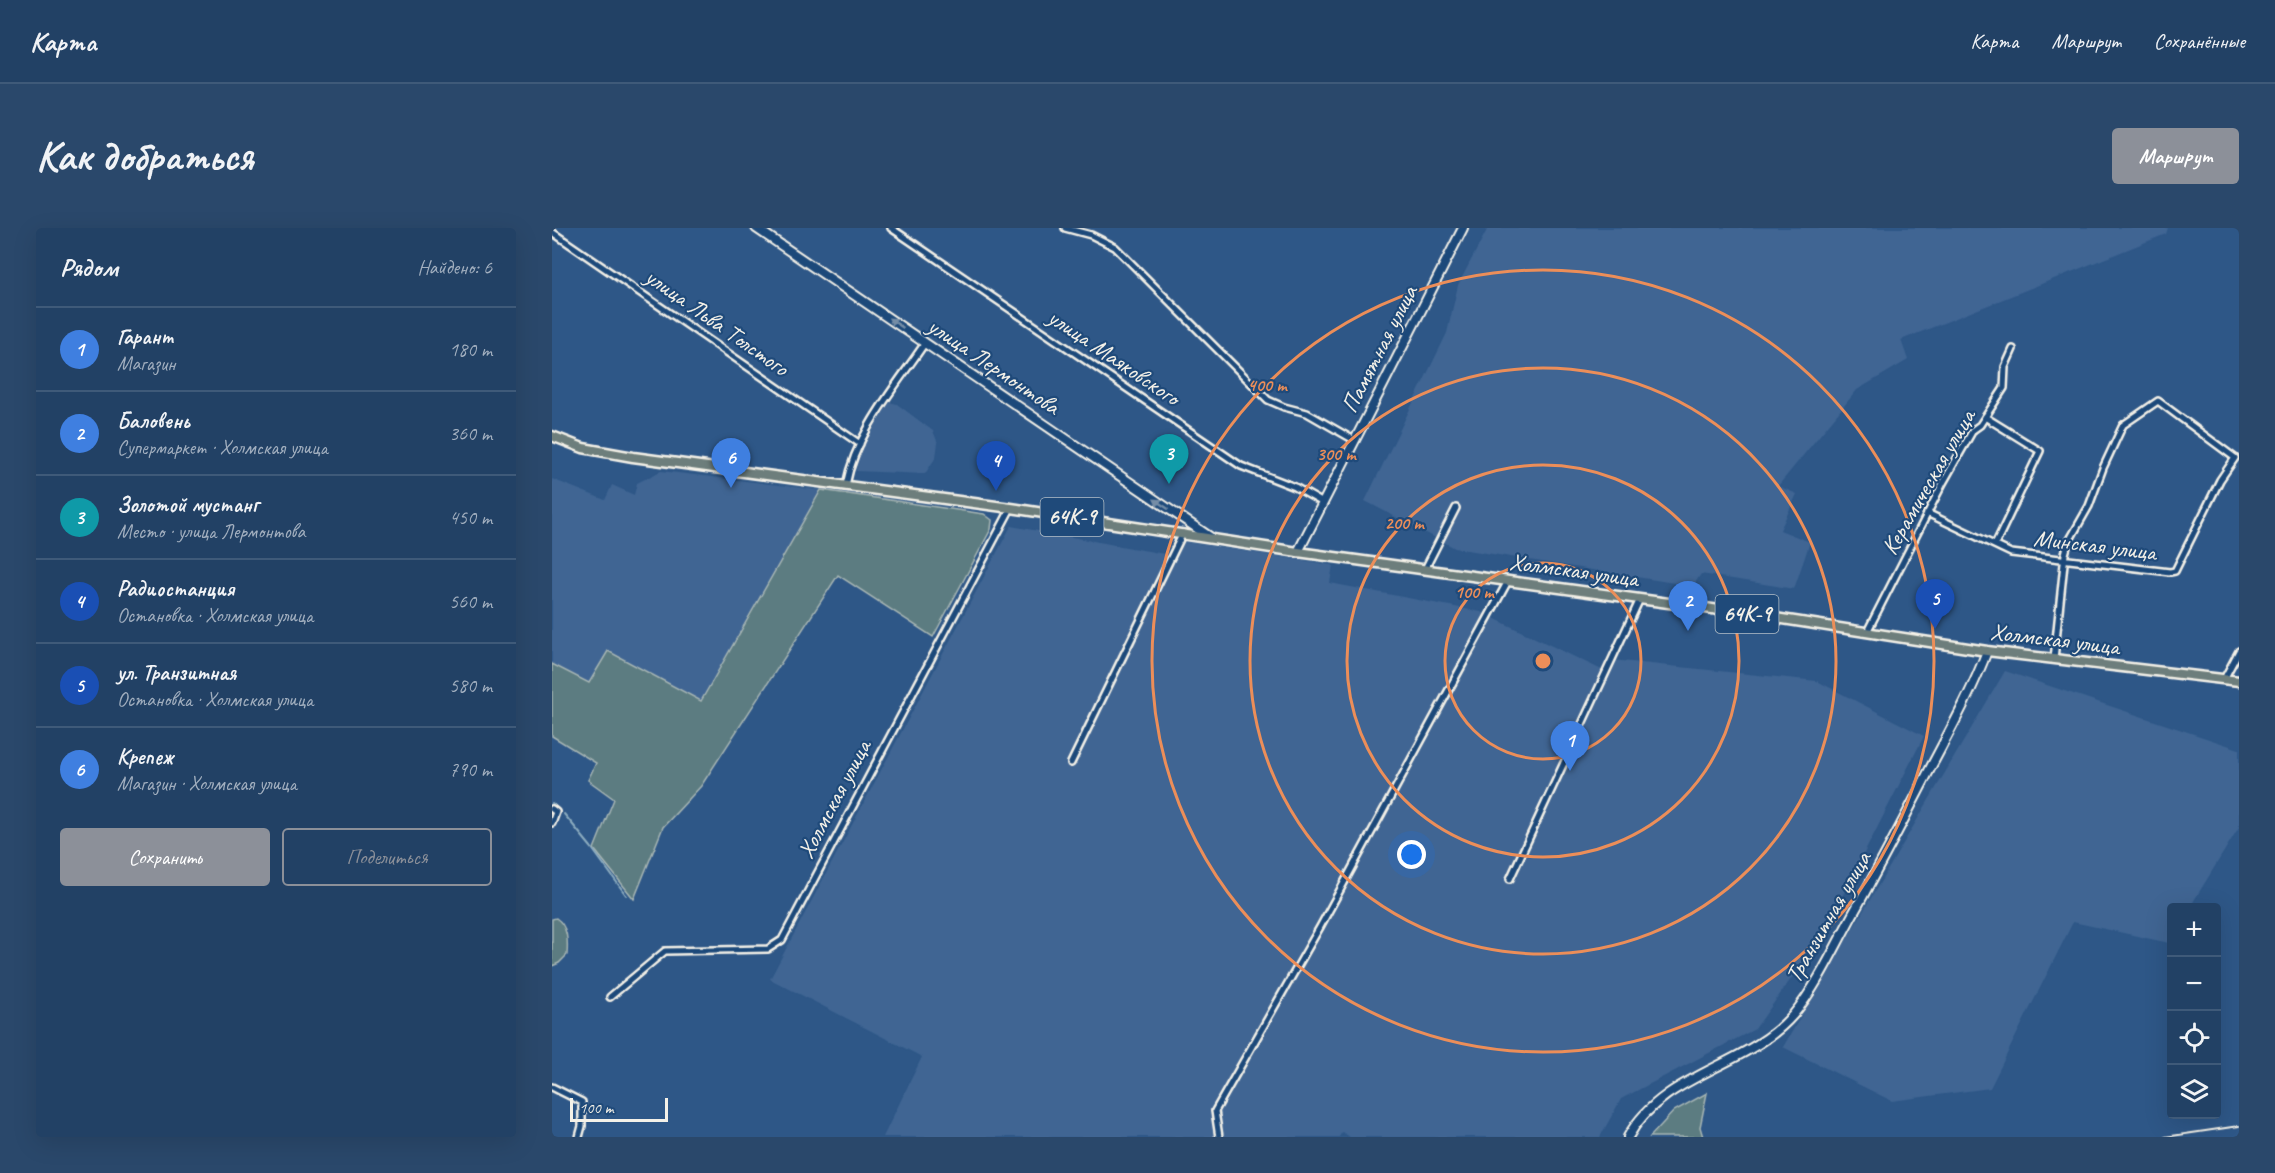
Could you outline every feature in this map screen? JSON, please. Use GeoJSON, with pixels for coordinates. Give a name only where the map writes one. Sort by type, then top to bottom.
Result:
{"type":"FeatureCollection","features":[{"type":"Feature","properties":{"kind":"main road","name":"Холмская улица"},"geometry":{"type":"LineString","coordinates":[[552,436],[583,448],[633,457],[1011,508],[1298,552],[1640,599],[1987,651],[2239,681]]}},
{"type":"Feature","properties":{"kind":"street","name":"улица Лермонтова"},"geometry":{"type":"LineString","coordinates":[[756,228],[1210,537]]}},
{"type":"Feature","properties":{"kind":"street","name":"улица Маяковского"},"geometry":{"type":"LineString","coordinates":[[891,228],[1241,466],[1295,487],[1323,503]]}},
{"type":"Feature","properties":{"kind":"street"},"geometry":{"type":"LineString","coordinates":[[1065,228],[1091,235],[1115,247],[1268,400],[1307,413],[1354,440]]}},
{"type":"Feature","properties":{"kind":"street","name":"Памятная улица"},"geometry":{"type":"LineString","coordinates":[[1298,552],[1463,228]]}},
{"type":"Feature","properties":{"kind":"street","name":"улица Льва Толстого"},"geometry":{"type":"LineString","coordinates":[[552,231],[860,444]]}},
{"type":"Feature","properties":{"kind":"street"},"geometry":{"type":"LineString","coordinates":[[846,485],[860,444],[925,343]]}},
{"type":"Feature","properties":{"kind":"street","name":"Керамическая улица"},"geometry":{"type":"LineString","coordinates":[[1868,632],[1927,513],[1973,430],[1985,417],[2004,388],[2003,374],[2013,349]]}},
{"type":"Feature","properties":{"kind":"street","name":"Минская улица"},"geometry":{"type":"LineString","coordinates":[[1927,513],[2011,552],[2064,560],[2170,573],[2175,571],[2220,480],[2235,458],[2158,401],[2123,425],[2089,506],[2068,543],[2064,560]]}},
{"type":"Feature","properties":{"kind":"street"},"geometry":{"type":"LineString","coordinates":[[1985,417],[2040,451],[1995,545]]}},
{"type":"Feature","properties":{"kind":"street","name":"Холмская улица"},"geometry":{"type":"LineString","coordinates":[[610,996],[665,951],[768,949],[782,940],[1011,508]]}},
{"type":"Feature","properties":{"kind":"street"},"geometry":{"type":"LineString","coordinates":[[1425,569],[1456,508]]}},
{"type":"Feature","properties":{"kind":"street"},"geometry":{"type":"LineString","coordinates":[[1071,763],[1183,533]]}},
{"type":"Feature","properties":{"kind":"street"},"geometry":{"type":"LineString","coordinates":[[2054,659],[2064,560]]}},
{"type":"Feature","properties":{"kind":"street"},"geometry":{"type":"LineString","coordinates":[[1219,1137],[1215,1111],[1320,927],[1508,581]]}},
{"type":"Feature","properties":{"kind":"street"},"geometry":{"type":"LineString","coordinates":[[1510,879],[1640,599]]}},
{"type":"Feature","properties":{"kind":"street","name":"Транзитная улица"},"geometry":{"type":"LineString","coordinates":[[1628,1137],[1636,1123],[1656,1102],[1670,1092],[1750,1050],[1772,1035],[1794,1014],[1892,844],[1973,687],[1987,651]]}},
{"type":"Feature","properties":{"kind":"street"},"geometry":{"type":"LineString","coordinates":[[2224,679],[2239,651]]}},
{"type":"Feature","properties":{"kind":"street"},"geometry":{"type":"LineString","coordinates":[[552,823],[554,810]]}},
{"type":"Feature","properties":{"kind":"street"},"geometry":{"type":"LineString","coordinates":[[552,1087],[582,1102],[582,1126],[579,1137]]}},
{"type":"Feature","properties":{"kind":"shaded area"},"geometry":{"type":"Polygon","coordinates":[[[1488,228],[2168,228],[2166,234],[1901,340],[1908,360],[1857,390],[1778,486],[1797,494],[1780,530],[1810,542],[1794,589],[1701,574],[1693,586],[1455,548],[1365,501],[1447,333],[1458,285],[1488,228]]]}},
{"type":"Feature","properties":{"kind":"shaded area"},"geometry":{"type":"Polygon","coordinates":[[[889,402],[897,404],[933,431],[938,443],[936,457],[925,474],[856,471],[862,448],[889,402]]]}},
{"type":"Feature","properties":{"kind":"shaded area"},"geometry":{"type":"Polygon","coordinates":[[[661,471],[821,490],[701,702],[608,651],[589,683],[552,664],[552,479],[605,500],[612,485],[634,495],[637,483],[661,471]]]}},
{"type":"Feature","properties":{"kind":"shaded area"},"geometry":{"type":"Polygon","coordinates":[[[1011,526],[1170,555],[1179,541],[1333,565],[1330,583],[1481,612],[1604,671],[1612,660],[1817,681],[1924,736],[1822,936],[1755,1029],[1621,1099],[1600,1137],[1350,1137],[1342,1132],[1339,1137],[883,1137],[922,1057],[770,979],[1011,526]]]}},
{"type":"Feature","properties":{"kind":"shaded area"},"geometry":{"type":"Polygon","coordinates":[[[2005,671],[2239,749],[2239,827],[2192,903],[2167,903],[2167,943],[2073,922],[1990,1088],[1892,1101],[1783,1047],[2005,671]]]}},
{"type":"Feature","properties":{"kind":"green space"},"geometry":{"type":"Polygon","coordinates":[[[821,490],[984,514],[992,520],[991,529],[933,637],[838,575],[701,786],[663,827],[634,899],[594,849],[614,799],[588,780],[596,763],[552,736],[552,664],[589,683],[608,651],[701,701],[821,490]]]}},
{"type":"Feature","properties":{"kind":"green space"},"geometry":{"type":"Polygon","coordinates":[[[556,918],[565,930],[567,955],[552,966],[552,919],[556,918]]]}},
{"type":"Feature","properties":{"kind":"green space"},"geometry":{"type":"Polygon","coordinates":[[[1707,1093],[1700,1127],[1703,1137],[1650,1137],[1674,1111],[1707,1093]]]}},
{"type":"Feature","properties":{"kind":"waterway"},"geometry":{"type":"LineString","coordinates":[[552,803],[559,810]]}},
{"type":"Feature","properties":{"kind":"waterway"},"geometry":{"type":"LineString","coordinates":[[564,814],[626,895]]}},
{"type":"Feature","properties":{"kind":"railway"},"geometry":{"type":"LineString","coordinates":[[2165,1137],[2239,1126]]}},
{"type":"Feature","properties":{"kind":"place","name":"Золотой мустанг"},"geometry":{"type":"Point","coordinates":[1169,484]}},
{"type":"Feature","properties":{"kind":"place","name":"Крепеж"},"geometry":{"type":"Point","coordinates":[731,488]}},
{"type":"Feature","properties":{"kind":"place","name":"Радиостанция"},"geometry":{"type":"Point","coordinates":[996,491]}},
{"type":"Feature","properties":{"kind":"place","name":"ул. Транзитная"},"geometry":{"type":"Point","coordinates":[1935,629]}},
{"type":"Feature","properties":{"kind":"place","name":"Баловень"},"geometry":{"type":"Point","coordinates":[1688,631]}},
{"type":"Feature","properties":{"kind":"place","name":"Гарант"},"geometry":{"type":"Point","coordinates":[1570,771]}}]}
